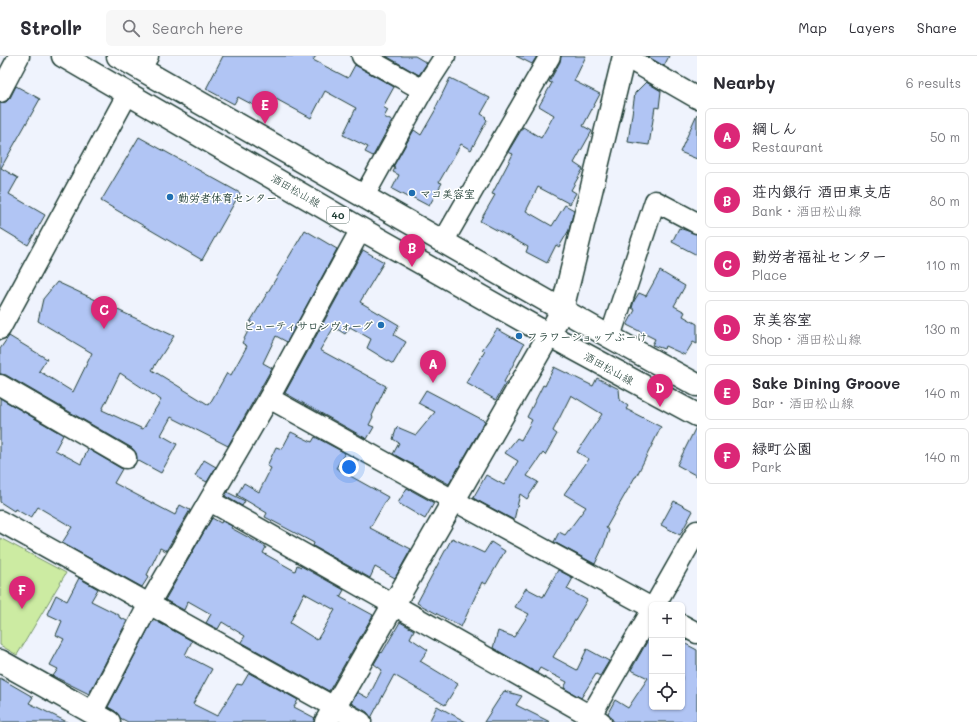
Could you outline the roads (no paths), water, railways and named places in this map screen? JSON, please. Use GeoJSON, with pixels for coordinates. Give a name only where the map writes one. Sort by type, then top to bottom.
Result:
{"type":"FeatureCollection","features":[{"type":"Feature","properties":{"kind":"main road","name":"酒田松山線"},"geometry":{"type":"LineString","coordinates":[[64,56],[361,229],[549,335],[697,415]]}},
{"type":"Feature","properties":{"kind":"main road"},"geometry":{"type":"LineString","coordinates":[[118,56],[144,62],[364,196],[562,310],[697,385]]}},
{"type":"Feature","properties":{"kind":"main road"},"geometry":{"type":"LineString","coordinates":[[330,714],[562,310],[624,56]]}},
{"type":"Feature","properties":{"kind":"main road"},"geometry":{"type":"LineString","coordinates":[[0,661],[100,717]]}},
{"type":"Feature","properties":{"kind":"street"},"geometry":{"type":"LineString","coordinates":[[362,56],[423,90]]}},
{"type":"Feature","properties":{"kind":"street"},"geometry":{"type":"LineString","coordinates":[[364,196],[423,90],[445,56]]}},
{"type":"Feature","properties":{"kind":"street"},"geometry":{"type":"LineString","coordinates":[[443,242],[550,56]]}},
{"type":"Feature","properties":{"kind":"street"},"geometry":{"type":"LineString","coordinates":[[624,56],[697,98]]}},
{"type":"Feature","properties":{"kind":"street"},"geometry":{"type":"LineString","coordinates":[[0,92],[10,63]]}},
{"type":"Feature","properties":{"kind":"street"},"geometry":{"type":"LineString","coordinates":[[0,329],[128,92]]}},
{"type":"Feature","properties":{"kind":"street"},"geometry":{"type":"LineString","coordinates":[[610,337],[655,201],[697,223]]}},
{"type":"Feature","properties":{"kind":"street"},"geometry":{"type":"LineString","coordinates":[[100,717],[149,604],[269,398],[361,229]]}},
{"type":"Feature","properties":{"kind":"street"},"geometry":{"type":"LineString","coordinates":[[0,384],[126,458]]}},
{"type":"Feature","properties":{"kind":"street"},"geometry":{"type":"LineString","coordinates":[[269,398],[649,607]]}},
{"type":"Feature","properties":{"kind":"street"},"geometry":{"type":"LineString","coordinates":[[210,501],[394,604],[593,720],[649,615]]}},
{"type":"Feature","properties":{"kind":"street"},"geometry":{"type":"LineString","coordinates":[[0,521],[149,604],[330,714],[361,722]]}},
{"type":"Feature","properties":{"kind":"street"},"geometry":{"type":"LineString","coordinates":[[657,602],[697,531]]}},
{"type":"Feature","properties":{"kind":"street"},"geometry":{"type":"LineString","coordinates":[[685,627],[697,633]]}},
{"type":"Feature","properties":{"kind":"place","name":"Sake Dining Groove"},"geometry":{"type":"Point","coordinates":[265,124]}},
{"type":"Feature","properties":{"kind":"place","name":"マコ美容室"},"geometry":{"type":"Point","coordinates":[412,193]}},
{"type":"Feature","properties":{"kind":"place","name":"勤労者体育センター"},"geometry":{"type":"Point","coordinates":[170,197]}},
{"type":"Feature","properties":{"kind":"place","name":"荘内銀行 酒田東支店"},"geometry":{"type":"Point","coordinates":[412,267]}},
{"type":"Feature","properties":{"kind":"place","name":"ビューティサロンヴォーグ"},"geometry":{"type":"Point","coordinates":[381,325]}},
{"type":"Feature","properties":{"kind":"place","name":"勤労者福祉センター"},"geometry":{"type":"Point","coordinates":[104,329]}},
{"type":"Feature","properties":{"kind":"place","name":"フラワーショップぶーけ"},"geometry":{"type":"Point","coordinates":[519,336]}},
{"type":"Feature","properties":{"kind":"place","name":"綱しん"},"geometry":{"type":"Point","coordinates":[433,383]}},
{"type":"Feature","properties":{"kind":"place","name":"京美容室"},"geometry":{"type":"Point","coordinates":[660,407]}},
{"type":"Feature","properties":{"kind":"place","name":"緑町公園"},"geometry":{"type":"Point","coordinates":[22,609]}}]}
